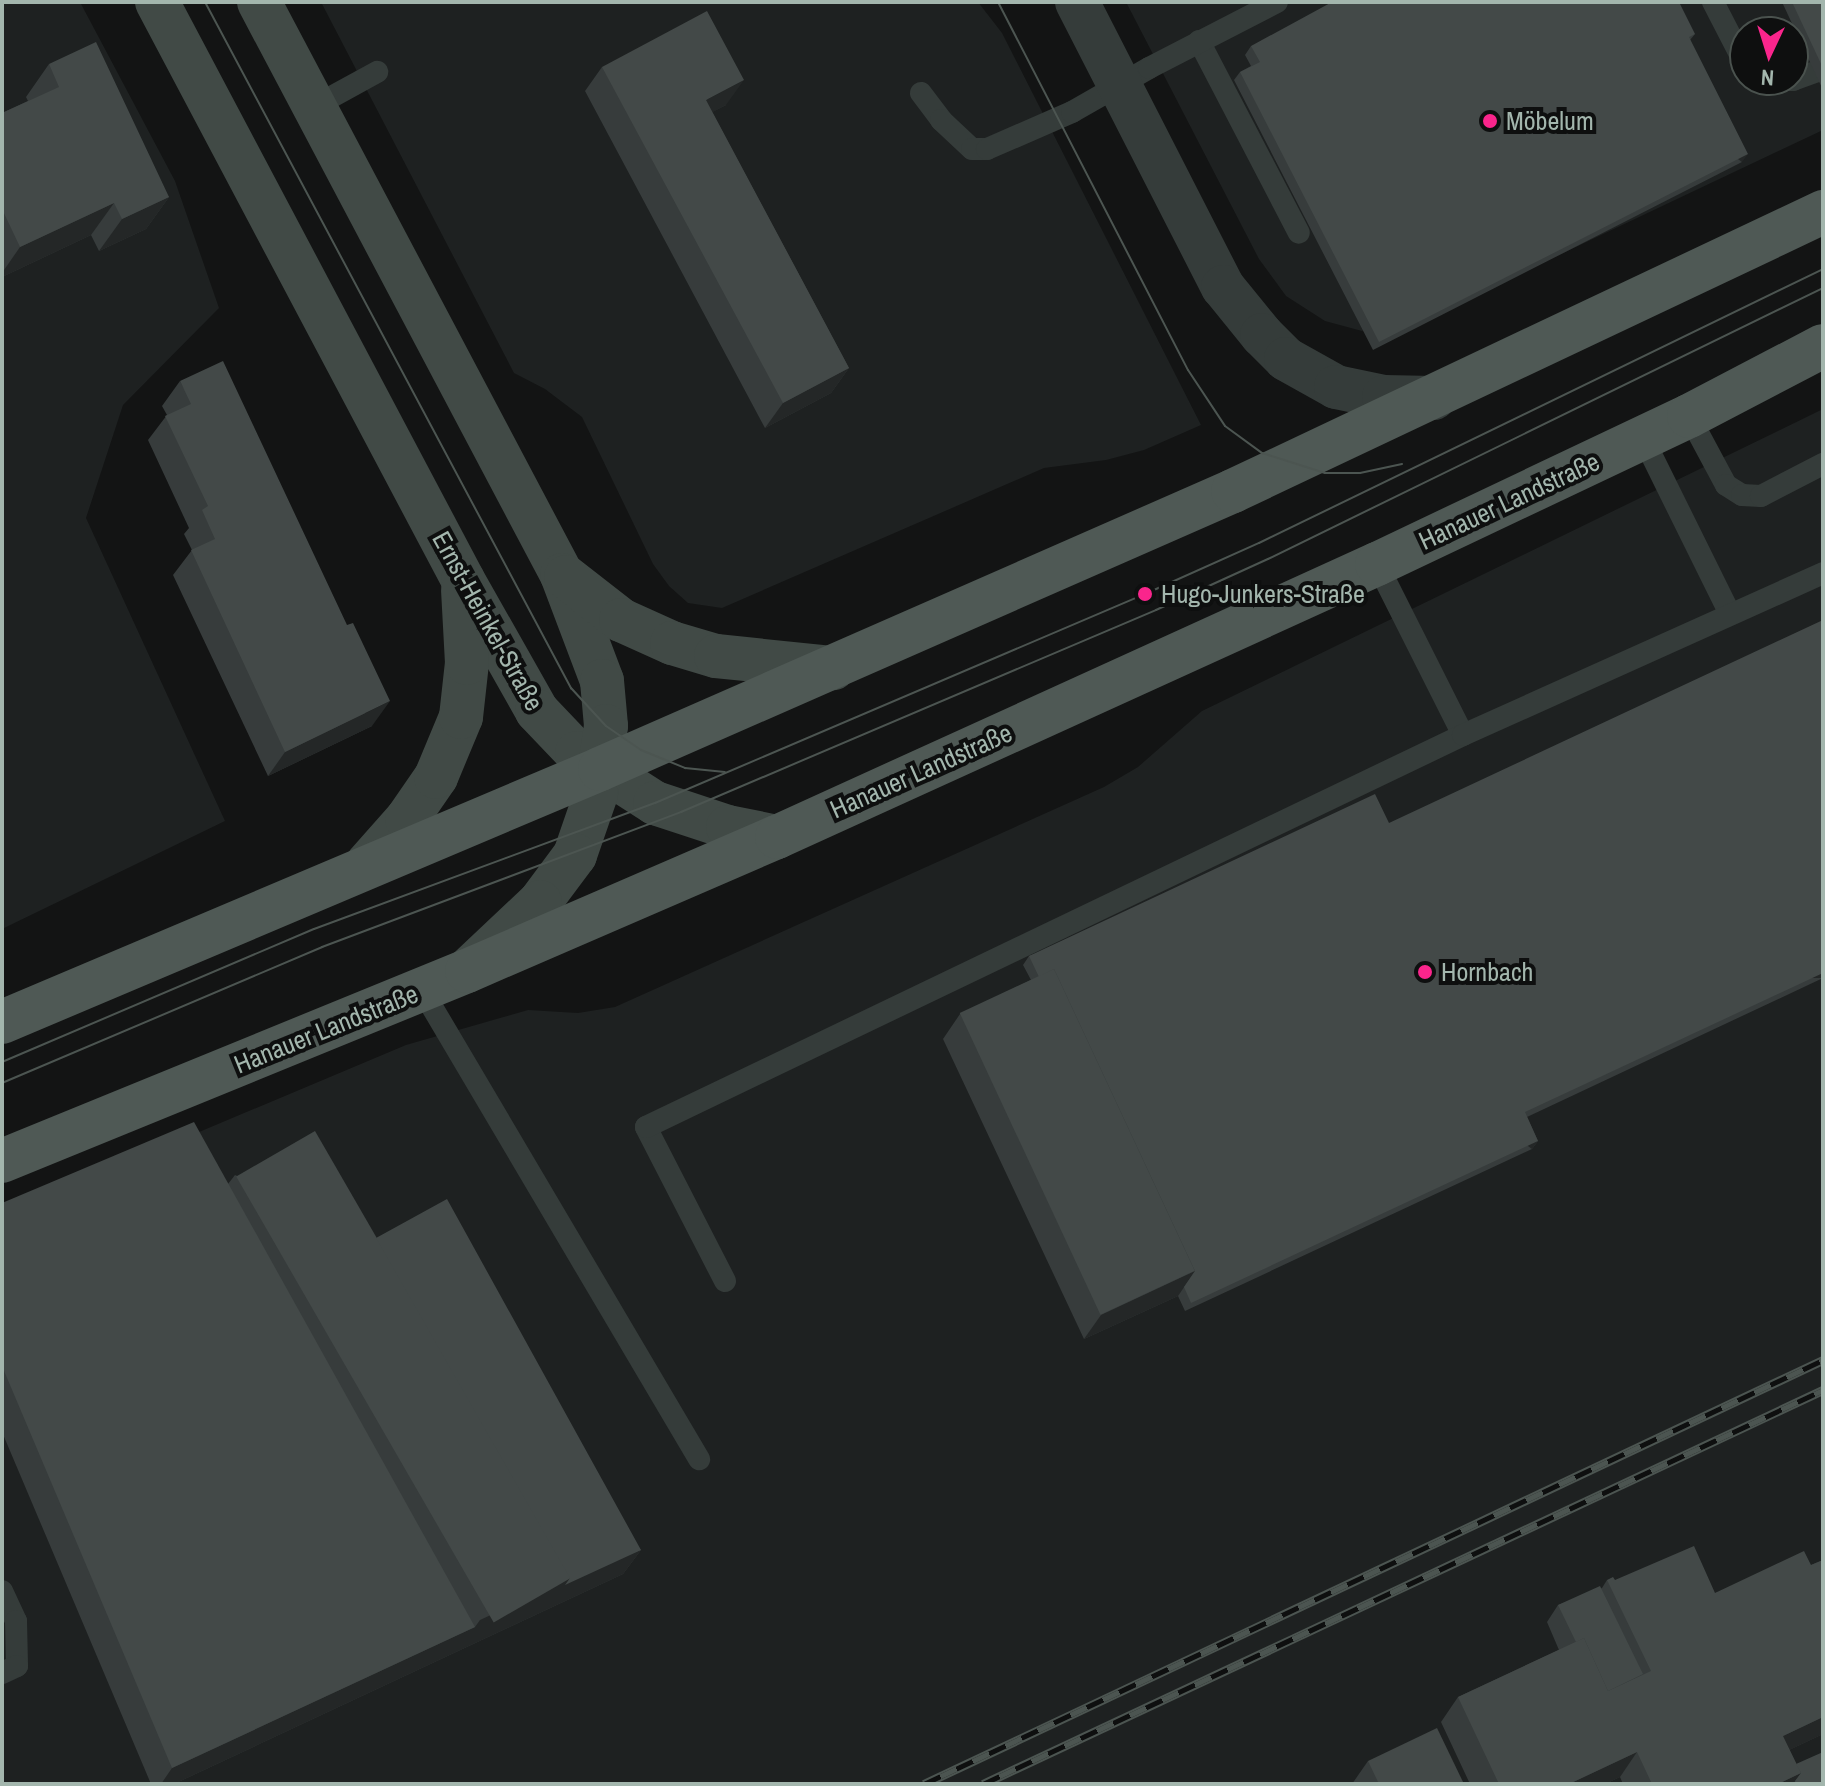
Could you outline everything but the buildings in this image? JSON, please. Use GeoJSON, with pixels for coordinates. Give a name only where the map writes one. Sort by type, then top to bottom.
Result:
{"type":"FeatureCollection","features":[{"type":"Feature","properties":{"kind":"main road","name":"Ernst-Heinkel-Straße"},"geometry":{"type":"LineString","coordinates":[[157,2],[463,580],[537,711],[558,737],[600,769],[655,803],[728,827],[777,837]]}},
{"type":"Feature","properties":{"kind":"main road"},"geometry":{"type":"LineString","coordinates":[[259,2],[562,575],[602,681],[606,716],[600,769],[596,794],[575,855],[540,902],[467,971]]}},
{"type":"Feature","properties":{"kind":"main road"},"geometry":{"type":"LineString","coordinates":[[2,1022],[833,668],[1434,398],[1823,212]]}},
{"type":"Feature","properties":{"kind":"main road","name":"Hanauer Landstraße"},"geometry":{"type":"LineString","coordinates":[[2,1161],[422,990],[777,837],[1377,564],[1689,416],[1823,346]]}},
{"type":"Feature","properties":{"kind":"main road"},"geometry":{"type":"LineString","coordinates":[[562,575],[621,620],[672,643],[716,656],[833,668]]}},
{"type":"Feature","properties":{"kind":"main road"},"geometry":{"type":"LineString","coordinates":[[367,864],[421,800],[450,747],[461,717],[467,663],[463,580]]}},
{"type":"Feature","properties":{"kind":"street"},"geometry":{"type":"LineString","coordinates":[[1077,2],[1223,287],[1286,359],[1336,387],[1384,397],[1434,398]]}},
{"type":"Feature","properties":{"kind":"lane"},"geometry":{"type":"LineString","coordinates":[[921,93],[941,120],[972,149],[987,149],[1058,119],[1277,2]]}},
{"type":"Feature","properties":{"kind":"lane"},"geometry":{"type":"LineString","coordinates":[[1713,2],[1729,33]]}},
{"type":"Feature","properties":{"kind":"lane"},"geometry":{"type":"LineString","coordinates":[[1199,41],[1299,233]]}},
{"type":"Feature","properties":{"kind":"lane"},"geometry":{"type":"LineString","coordinates":[[315,106],[377,72]]}},
{"type":"Feature","properties":{"kind":"lane"},"geometry":{"type":"LineString","coordinates":[[1689,416],[1726,485],[1742,495],[1761,496],[1823,464]]}},
{"type":"Feature","properties":{"kind":"lane"},"geometry":{"type":"LineString","coordinates":[[1643,438],[1730,614]]}},
{"type":"Feature","properties":{"kind":"lane"},"geometry":{"type":"LineString","coordinates":[[1377,564],[1463,735]]}},
{"type":"Feature","properties":{"kind":"lane"},"geometry":{"type":"LineString","coordinates":[[725,1281],[646,1127],[1463,735],[1823,573]]}},
{"type":"Feature","properties":{"kind":"lane"},"geometry":{"type":"LineString","coordinates":[[422,990],[699,1459]]}},
{"type":"Feature","properties":{"kind":"lane"},"geometry":{"type":"LineString","coordinates":[[2,1591],[16,1621],[17,1666],[2,1673]]}},
{"type":"Feature","properties":{"kind":"shaded area"},"geometry":{"type":"Polygon","coordinates":[[[2,2],[80,2],[175,181],[219,308],[123,405],[86,518],[225,821],[2,929],[2,2]]]}},
{"type":"Feature","properties":{"kind":"shaded area"},"geometry":{"type":"Polygon","coordinates":[[[321,2],[978,2],[1002,33],[1201,425],[1144,450],[1106,460],[1044,468],[722,608],[688,603],[669,586],[653,564],[582,417],[545,389],[514,373],[321,2]]]}},
{"type":"Feature","properties":{"kind":"shaded area"},"geometry":{"type":"Polygon","coordinates":[[[1126,2],[1823,2],[1823,130],[1447,308],[1362,331],[1325,321],[1286,296],[1259,259],[1126,2]]]}},
{"type":"Feature","properties":{"kind":"shaded area"},"geometry":{"type":"Polygon","coordinates":[[[1823,409],[1823,1784],[2,1784],[2,1215],[406,1045],[528,1010],[578,1013],[615,1007],[1104,787],[1138,767],[1202,711],[1823,409]]]}},
{"type":"Feature","properties":{"kind":"tram line"},"geometry":{"type":"LineString","coordinates":[[205,2],[571,688],[606,726],[641,750],[685,768],[725,772]]}},
{"type":"Feature","properties":{"kind":"tram line"},"geometry":{"type":"LineString","coordinates":[[998,2],[1188,370],[1225,426],[1262,453],[1325,473],[1360,473],[1402,464]]}},
{"type":"Feature","properties":{"kind":"tram line"},"geometry":{"type":"LineString","coordinates":[[2,1062],[314,929],[655,803],[1145,594],[1259,543],[1823,269]]}},
{"type":"Feature","properties":{"kind":"tram line"},"geometry":{"type":"LineString","coordinates":[[2,1083],[322,947],[681,812],[1156,610],[1268,559],[1823,288]]}},
{"type":"Feature","properties":{"kind":"railway"},"geometry":{"type":"LineString","coordinates":[[924,1784],[1823,1360]]}},
{"type":"Feature","properties":{"kind":"railway"},"geometry":{"type":"LineString","coordinates":[[983,1784],[1823,1390]]}},
{"type":"Feature","properties":{"kind":"place","name":"Möbelum"},"geometry":{"type":"Point","coordinates":[1490,121]}},
{"type":"Feature","properties":{"kind":"place","name":"Hugo-Junkers-Straße"},"geometry":{"type":"Point","coordinates":[1145,594]}},
{"type":"Feature","properties":{"kind":"place","name":"Hornbach"},"geometry":{"type":"Point","coordinates":[1425,972]}}]}
